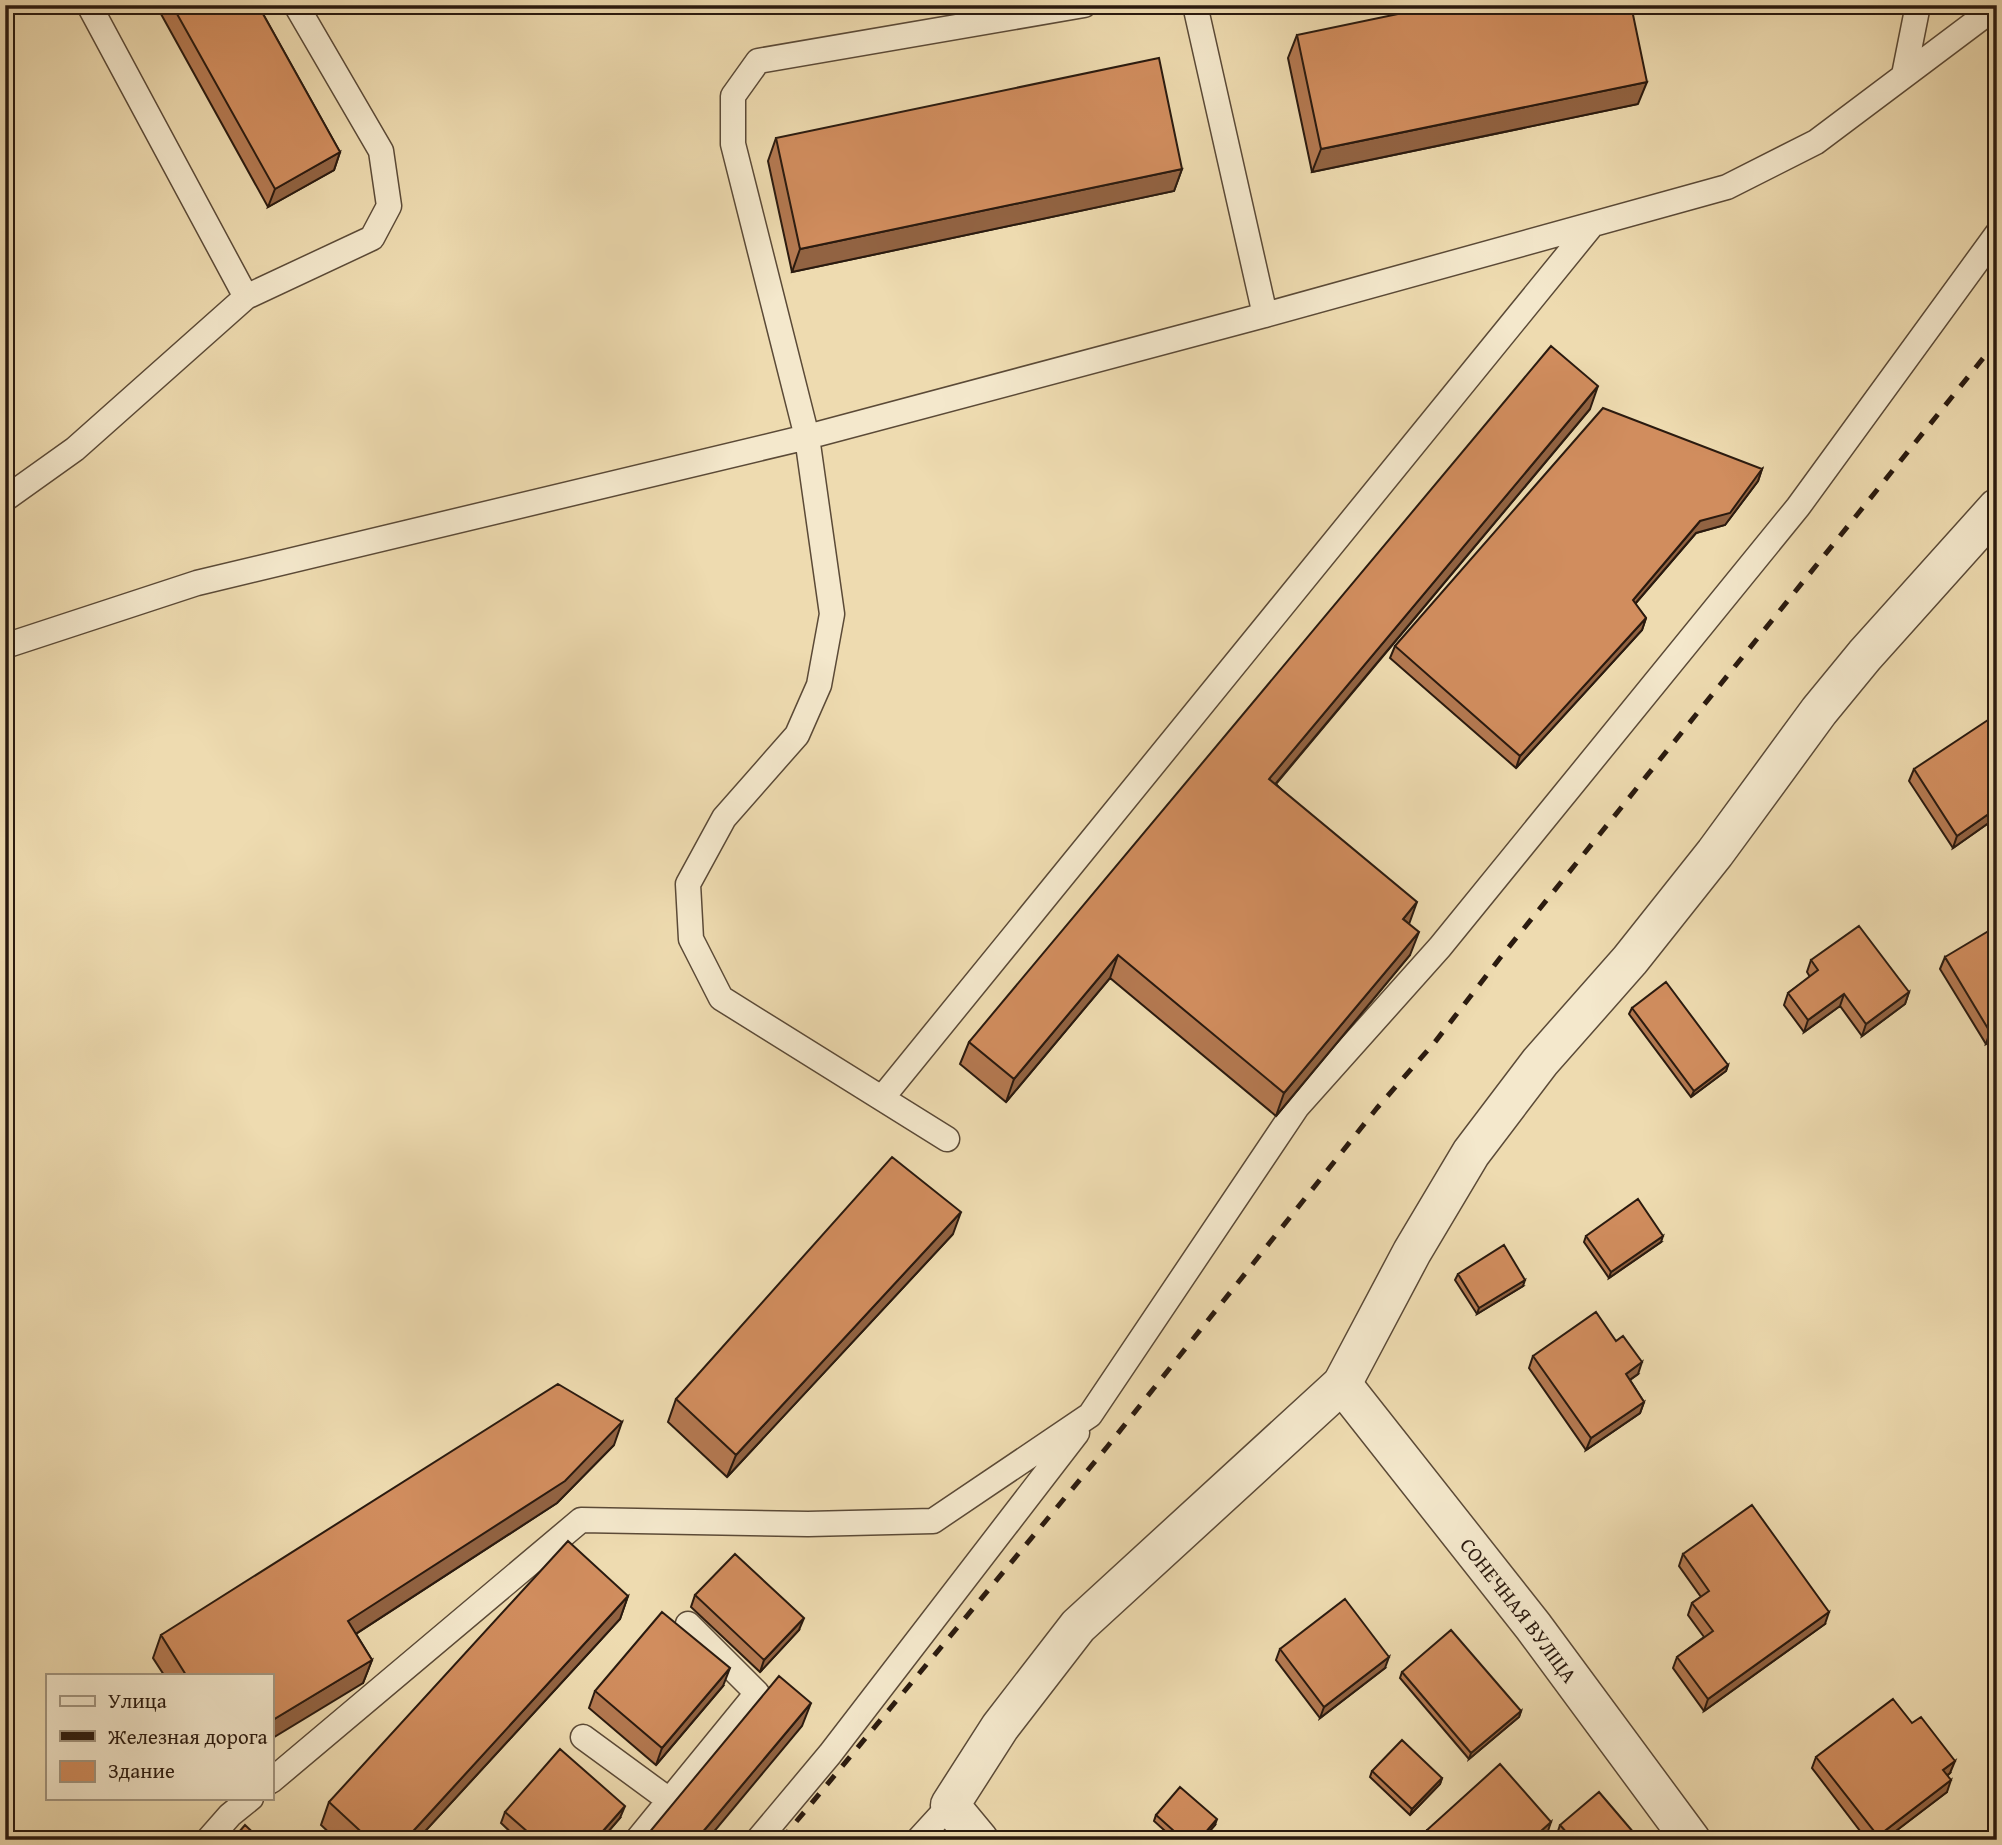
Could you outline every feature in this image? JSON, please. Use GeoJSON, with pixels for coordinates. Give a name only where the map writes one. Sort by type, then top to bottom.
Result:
{"type":"FeatureCollection","features":[{"type":"Feature","properties":{"kind":"street"},"geometry":{"type":"LineString","coordinates":[[979,1840],[950,1805],[1000,1727],[1078,1626],[1342,1384],[1412,1252],[1471,1153],[1540,1062],[1630,960],[1706,864],[1819,711],[1997,508]]}},
{"type":"Feature","properties":{"kind":"street","name":"СОНЕЧНАЯ ВУЛІЦА"},"geometry":{"type":"LineString","coordinates":[[1342,1384],[1532,1626],[1691,1840]]}},
{"type":"Feature","properties":{"kind":"lane"},"geometry":{"type":"LineString","coordinates":[[89,5],[246,297]]}},
{"type":"Feature","properties":{"kind":"lane"},"geometry":{"type":"LineString","coordinates":[[5,499],[75,449],[246,297],[372,238],[389,206],[381,152],[296,5]]}},
{"type":"Feature","properties":{"kind":"lane"},"geometry":{"type":"LineString","coordinates":[[947,1139],[721,998],[691,939],[688,884],[724,818],[797,735],[819,685],[832,614],[807,437],[733,144],[733,96],[758,61],[1084,5]]}},
{"type":"Feature","properties":{"kind":"lane"},"geometry":{"type":"LineString","coordinates":[[1195,5],[1265,315]]}},
{"type":"Feature","properties":{"kind":"lane"},"geometry":{"type":"LineString","coordinates":[[1904,75],[1918,5]]}},
{"type":"Feature","properties":{"kind":"lane"},"geometry":{"type":"LineString","coordinates":[[5,646],[197,583],[807,437],[1265,315],[1727,187],[1816,142],[1997,6]]}},
{"type":"Feature","properties":{"kind":"lane"},"geometry":{"type":"LineString","coordinates":[[882,1098],[1592,225]]}},
{"type":"Feature","properties":{"kind":"lane"},"geometry":{"type":"LineString","coordinates":[[758,1840],[830,1754],[1090,1415],[1297,1107],[1440,947],[1798,507],[1997,234]]}},
{"type":"Feature","properties":{"kind":"lane"},"geometry":{"type":"LineString","coordinates":[[273,1779],[581,1520],[808,1524],[933,1521],[1090,1415]]}},
{"type":"Feature","properties":{"kind":"lane"},"geometry":{"type":"LineString","coordinates":[[637,1840],[757,1693],[688,1623]]}},
{"type":"Feature","properties":{"kind":"lane"},"geometry":{"type":"LineString","coordinates":[[583,1737],[669,1800]]}},
{"type":"Feature","properties":{"kind":"lane"},"geometry":{"type":"LineString","coordinates":[[208,1840],[230,1815],[249,1800]]}},
{"type":"Feature","properties":{"kind":"lane"},"geometry":{"type":"LineString","coordinates":[[918,1840],[950,1805]]}},
{"type":"Feature","properties":{"kind":"building"},"geometry":{"type":"Polygon","coordinates":[[[172,5],[258,5],[340,152],[275,189],[172,5]]]}},
{"type":"Feature","properties":{"kind":"building"},"geometry":{"type":"Polygon","coordinates":[[[1441,5],[1631,5],[1647,82],[1321,149],[1297,35],[1441,5]]]}},
{"type":"Feature","properties":{"kind":"building"},"geometry":{"type":"Polygon","coordinates":[[[1159,58],[1182,169],[800,249],[776,138],[1159,58]]]}},
{"type":"Feature","properties":{"kind":"building"},"geometry":{"type":"Polygon","coordinates":[[[1551,346],[1598,386],[1269,779],[1417,902],[1403,919],[1419,932],[1284,1093],[1118,955],[1014,1079],[969,1042],[1551,346]]]}},
{"type":"Feature","properties":{"kind":"building"},"geometry":{"type":"Polygon","coordinates":[[[1603,408],[1762,469],[1730,513],[1700,521],[1633,600],[1646,618],[1520,756],[1395,646],[1603,408]]]}},
{"type":"Feature","properties":{"kind":"building"},"geometry":{"type":"Polygon","coordinates":[[[1997,714],[1997,808],[1957,836],[1914,769],[1997,714]]]}},
{"type":"Feature","properties":{"kind":"building"},"geometry":{"type":"Polygon","coordinates":[[[1859,926],[1909,992],[1866,1024],[1844,994],[1808,1020],[1788,993],[1818,970],[1811,960],[1859,926]]]}},
{"type":"Feature","properties":{"kind":"building"},"geometry":{"type":"Polygon","coordinates":[[[1997,926],[1997,1028],[1990,1032],[1945,957],[1997,926]]]}},
{"type":"Feature","properties":{"kind":"building"},"geometry":{"type":"Polygon","coordinates":[[[1666,982],[1728,1065],[1694,1091],[1632,1008],[1666,982]]]}},
{"type":"Feature","properties":{"kind":"building"},"geometry":{"type":"Polygon","coordinates":[[[892,1157],[961,1212],[736,1455],[676,1399],[892,1157]]]}},
{"type":"Feature","properties":{"kind":"building"},"geometry":{"type":"Polygon","coordinates":[[[1638,1199],[1663,1236],[1611,1272],[1586,1236],[1638,1199]]]}},
{"type":"Feature","properties":{"kind":"building"},"geometry":{"type":"Polygon","coordinates":[[[1504,1245],[1525,1280],[1479,1308],[1458,1274],[1504,1245]]]}},
{"type":"Feature","properties":{"kind":"building"},"geometry":{"type":"Polygon","coordinates":[[[1596,1312],[1616,1341],[1623,1336],[1642,1362],[1626,1374],[1644,1402],[1591,1438],[1533,1356],[1596,1312]]]}},
{"type":"Feature","properties":{"kind":"building"},"geometry":{"type":"Polygon","coordinates":[[[558,1384],[622,1422],[565,1481],[348,1621],[372,1660],[273,1720],[273,1674],[185,1674],[161,1635],[558,1384]]]}},
{"type":"Feature","properties":{"kind":"building"},"geometry":{"type":"Polygon","coordinates":[[[1752,1505],[1829,1612],[1708,1699],[1677,1657],[1713,1631],[1692,1603],[1709,1591],[1683,1554],[1752,1505]]]}},
{"type":"Feature","properties":{"kind":"building"},"geometry":{"type":"Polygon","coordinates":[[[568,1541],[628,1596],[405,1840],[370,1840],[329,1802],[568,1541]]]}},
{"type":"Feature","properties":{"kind":"building"},"geometry":{"type":"Polygon","coordinates":[[[735,1554],[804,1618],[764,1660],[695,1595],[735,1554]]]}},
{"type":"Feature","properties":{"kind":"building"},"geometry":{"type":"Polygon","coordinates":[[[1345,1599],[1389,1657],[1324,1707],[1280,1649],[1345,1599]]]}},
{"type":"Feature","properties":{"kind":"building"},"geometry":{"type":"Polygon","coordinates":[[[662,1612],[730,1668],[662,1748],[595,1691],[662,1612]]]}},
{"type":"Feature","properties":{"kind":"building"},"geometry":{"type":"Polygon","coordinates":[[[1451,1630],[1521,1711],[1471,1753],[1402,1672],[1451,1630]]]}},
{"type":"Feature","properties":{"kind":"building"},"geometry":{"type":"Polygon","coordinates":[[[779,1676],[811,1703],[696,1840],[643,1840],[779,1676]]]}},
{"type":"Feature","properties":{"kind":"building"},"geometry":{"type":"Polygon","coordinates":[[[1893,1699],[1912,1723],[1921,1717],[1955,1761],[1943,1770],[1951,1780],[1878,1836],[1816,1757],[1893,1699]]]}},
{"type":"Feature","properties":{"kind":"building"},"geometry":{"type":"Polygon","coordinates":[[[1402,1740],[1442,1778],[1412,1809],[1372,1771],[1402,1740]]]}},
{"type":"Feature","properties":{"kind":"building"},"geometry":{"type":"Polygon","coordinates":[[[560,1749],[625,1806],[595,1840],[537,1840],[505,1812],[560,1749]]]}},
{"type":"Feature","properties":{"kind":"building"},"geometry":{"type":"Polygon","coordinates":[[[1500,1764],[1551,1822],[1531,1840],[1436,1840],[1427,1830],[1500,1764]]]}},
{"type":"Feature","properties":{"kind":"building"},"geometry":{"type":"Polygon","coordinates":[[[1180,1787],[1217,1819],[1199,1840],[1184,1840],[1156,1815],[1180,1787]]]}},
{"type":"Feature","properties":{"kind":"building"},"geometry":{"type":"Polygon","coordinates":[[[1599,1792],[1634,1833],[1626,1840],[1573,1840],[1560,1825],[1599,1792]]]}},
{"type":"Feature","properties":{"kind":"building"},"geometry":{"type":"Polygon","coordinates":[[[245,1825],[261,1840],[232,1840],[245,1825]]]}},
{"type":"Feature","properties":{"kind":"railway"},"geometry":{"type":"LineString","coordinates":[[781,1840],[1107,1447],[1377,1108],[1435,1042],[1997,341]]}}]}
